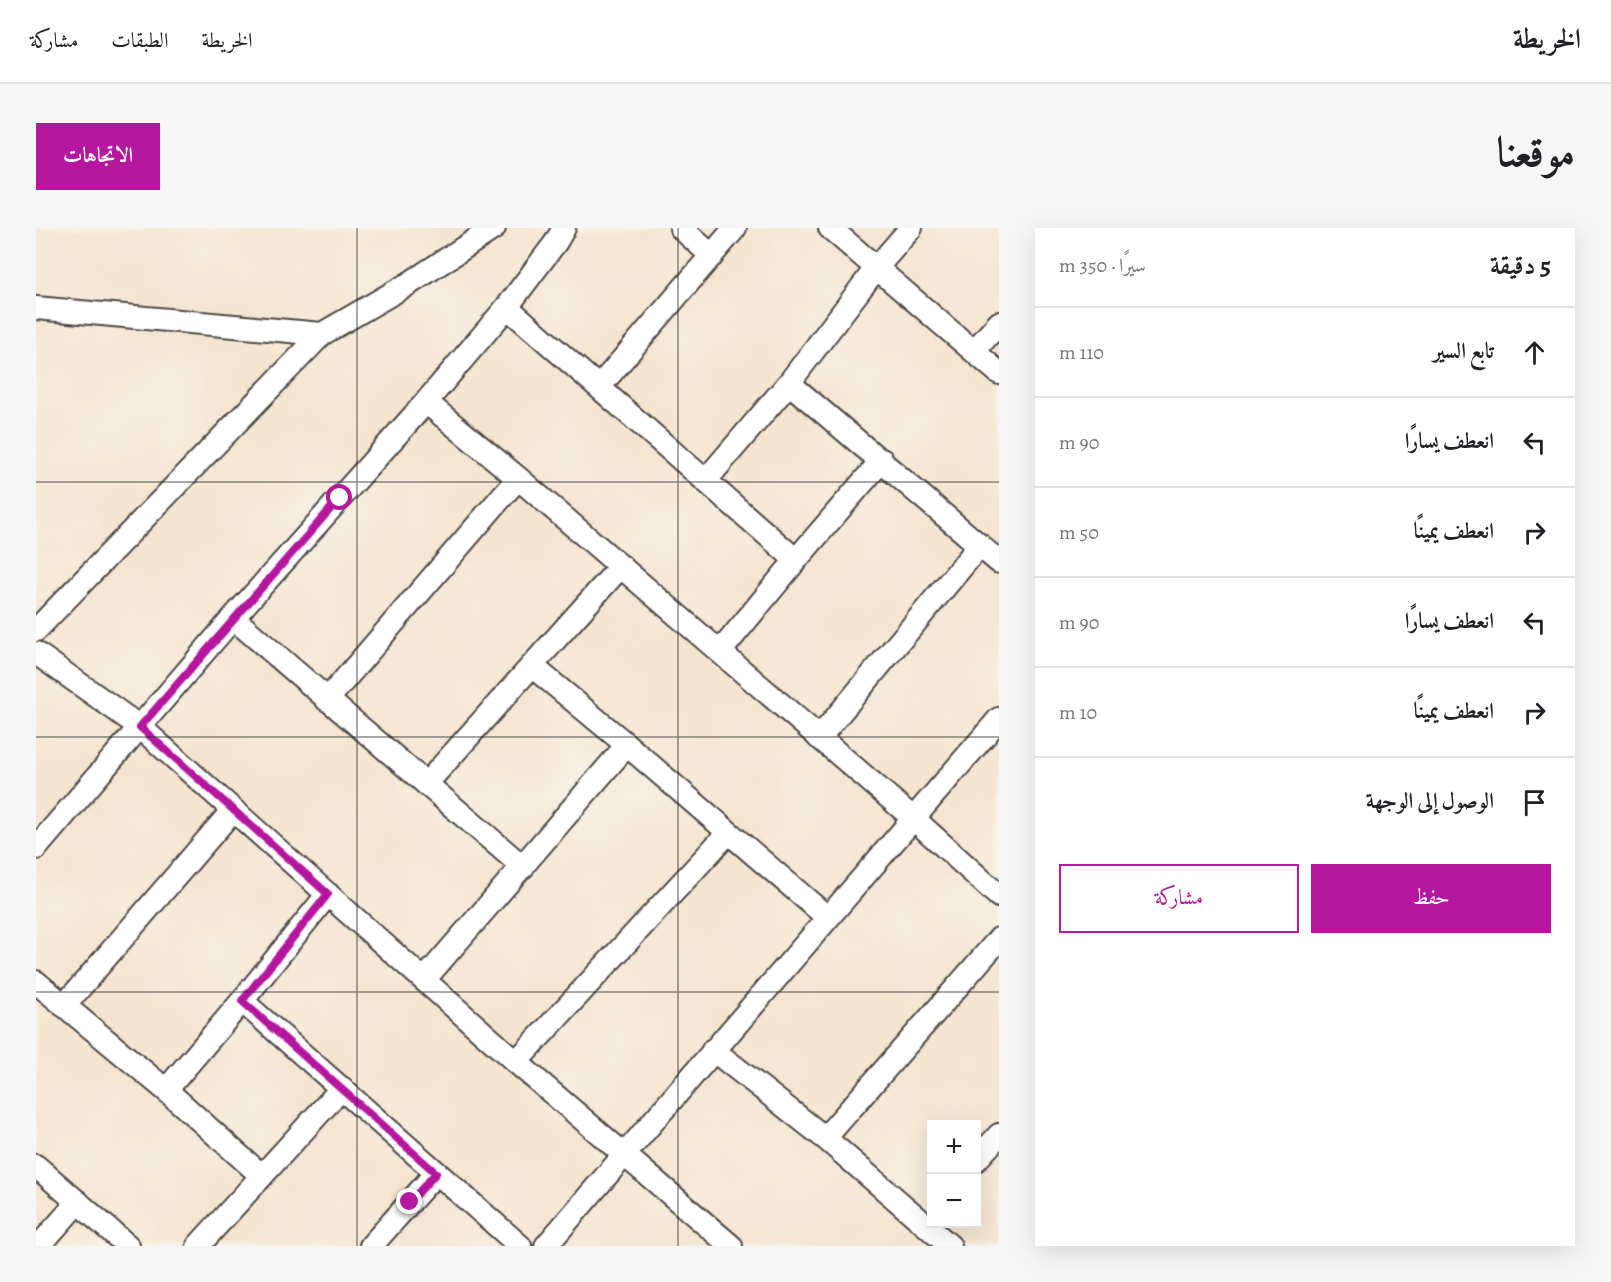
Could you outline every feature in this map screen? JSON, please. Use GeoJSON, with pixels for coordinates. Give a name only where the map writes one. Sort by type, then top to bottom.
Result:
{"type":"FeatureCollection","features":[{"type":"Feature","properties":{"kind":"street"},"geometry":{"type":"LineString","coordinates":[[36,630],[322,334],[410,283],[494,228]]}},
{"type":"Feature","properties":{"kind":"street"},"geometry":{"type":"LineString","coordinates":[[36,848],[233,618],[426,402],[507,307],[564,228]]}},
{"type":"Feature","properties":{"kind":"street"},"geometry":{"type":"LineString","coordinates":[[681,228],[712,256]]}},
{"type":"Feature","properties":{"kind":"street"},"geometry":{"type":"LineString","coordinates":[[599,387],[735,228]]}},
{"type":"Feature","properties":{"kind":"street"},"geometry":{"type":"LineString","coordinates":[[830,228],[999,373]]}},
{"type":"Feature","properties":{"kind":"street"},"geometry":{"type":"LineString","coordinates":[[706,480],[789,383],[877,267],[911,228]]}},
{"type":"Feature","properties":{"kind":"street"},"geometry":{"type":"LineString","coordinates":[[507,307],[796,560]]}},
{"type":"Feature","properties":{"kind":"street"},"geometry":{"type":"LineString","coordinates":[[36,308],[322,334]]}},
{"type":"Feature","properties":{"kind":"street"},"geometry":{"type":"LineString","coordinates":[[974,351],[999,323]]}},
{"type":"Feature","properties":{"kind":"street"},"geometry":{"type":"LineString","coordinates":[[789,383],[999,562]]}},
{"type":"Feature","properties":{"kind":"street"},"geometry":{"type":"LineString","coordinates":[[426,402],[621,566],[914,819],[999,896]]}},
{"type":"Feature","properties":{"kind":"street"},"geometry":{"type":"LineString","coordinates":[[720,652],[882,460]]}},
{"type":"Feature","properties":{"kind":"street"},"geometry":{"type":"LineString","coordinates":[[327,700],[518,478]]}},
{"type":"Feature","properties":{"kind":"street"},"geometry":{"type":"LineString","coordinates":[[819,738],[980,545]]}},
{"type":"Feature","properties":{"kind":"street"},"geometry":{"type":"LineString","coordinates":[[426,784],[621,566]]}},
{"type":"Feature","properties":{"kind":"street"},"geometry":{"type":"LineString","coordinates":[[233,618],[523,867]]}},
{"type":"Feature","properties":{"kind":"street"},"geometry":{"type":"LineString","coordinates":[[36,654],[140,727],[516,1062],[731,1246]]}},
{"type":"Feature","properties":{"kind":"street"},"geometry":{"type":"LineString","coordinates":[[532,666],[827,917]]}},
{"type":"Feature","properties":{"kind":"street"},"geometry":{"type":"LineString","coordinates":[[546,1246],[827,917],[997,725]]}},
{"type":"Feature","properties":{"kind":"street"},"geometry":{"type":"LineString","coordinates":[[424,980],[627,745]]}},
{"type":"Feature","properties":{"kind":"street"},"geometry":{"type":"LineString","coordinates":[[64,1006],[233,810]]}},
{"type":"Feature","properties":{"kind":"street"},"geometry":{"type":"LineString","coordinates":[[516,1062],[728,833]]}},
{"type":"Feature","properties":{"kind":"street"},"geometry":{"type":"LineString","coordinates":[[166,1090],[242,1001],[328,894]]}},
{"type":"Feature","properties":{"kind":"street"},"geometry":{"type":"LineString","coordinates":[[825,1138],[999,939]]}},
{"type":"Feature","properties":{"kind":"street"},"geometry":{"type":"LineString","coordinates":[[36,982],[166,1090],[262,1176]]}},
{"type":"Feature","properties":{"kind":"street"},"geometry":{"type":"LineString","coordinates":[[242,1001],[520,1246]]}},
{"type":"Feature","properties":{"kind":"street"},"geometry":{"type":"LineString","coordinates":[[713,1050],[926,1215],[950,1246]]}},
{"type":"Feature","properties":{"kind":"street"},"geometry":{"type":"LineString","coordinates":[[198,1246],[342,1088]]}},
{"type":"Feature","properties":{"kind":"street"},"geometry":{"type":"LineString","coordinates":[[981,1155],[999,1135]]}},
{"type":"Feature","properties":{"kind":"street"},"geometry":{"type":"LineString","coordinates":[[36,1166],[128,1246]]}},
{"type":"Feature","properties":{"kind":"street"},"geometry":{"type":"LineString","coordinates":[[371,1246],[436,1173]]}},
{"type":"Feature","properties":{"kind":"street"},"geometry":{"type":"LineString","coordinates":[[39,1246],[78,1202]]}},
{"type":"Feature","properties":{"kind":"route"},"geometry":{"type":"LineString","coordinates":[[340,498],[140,727],[328,894],[242,1001],[436,1173],[410,1202]]}}]}
